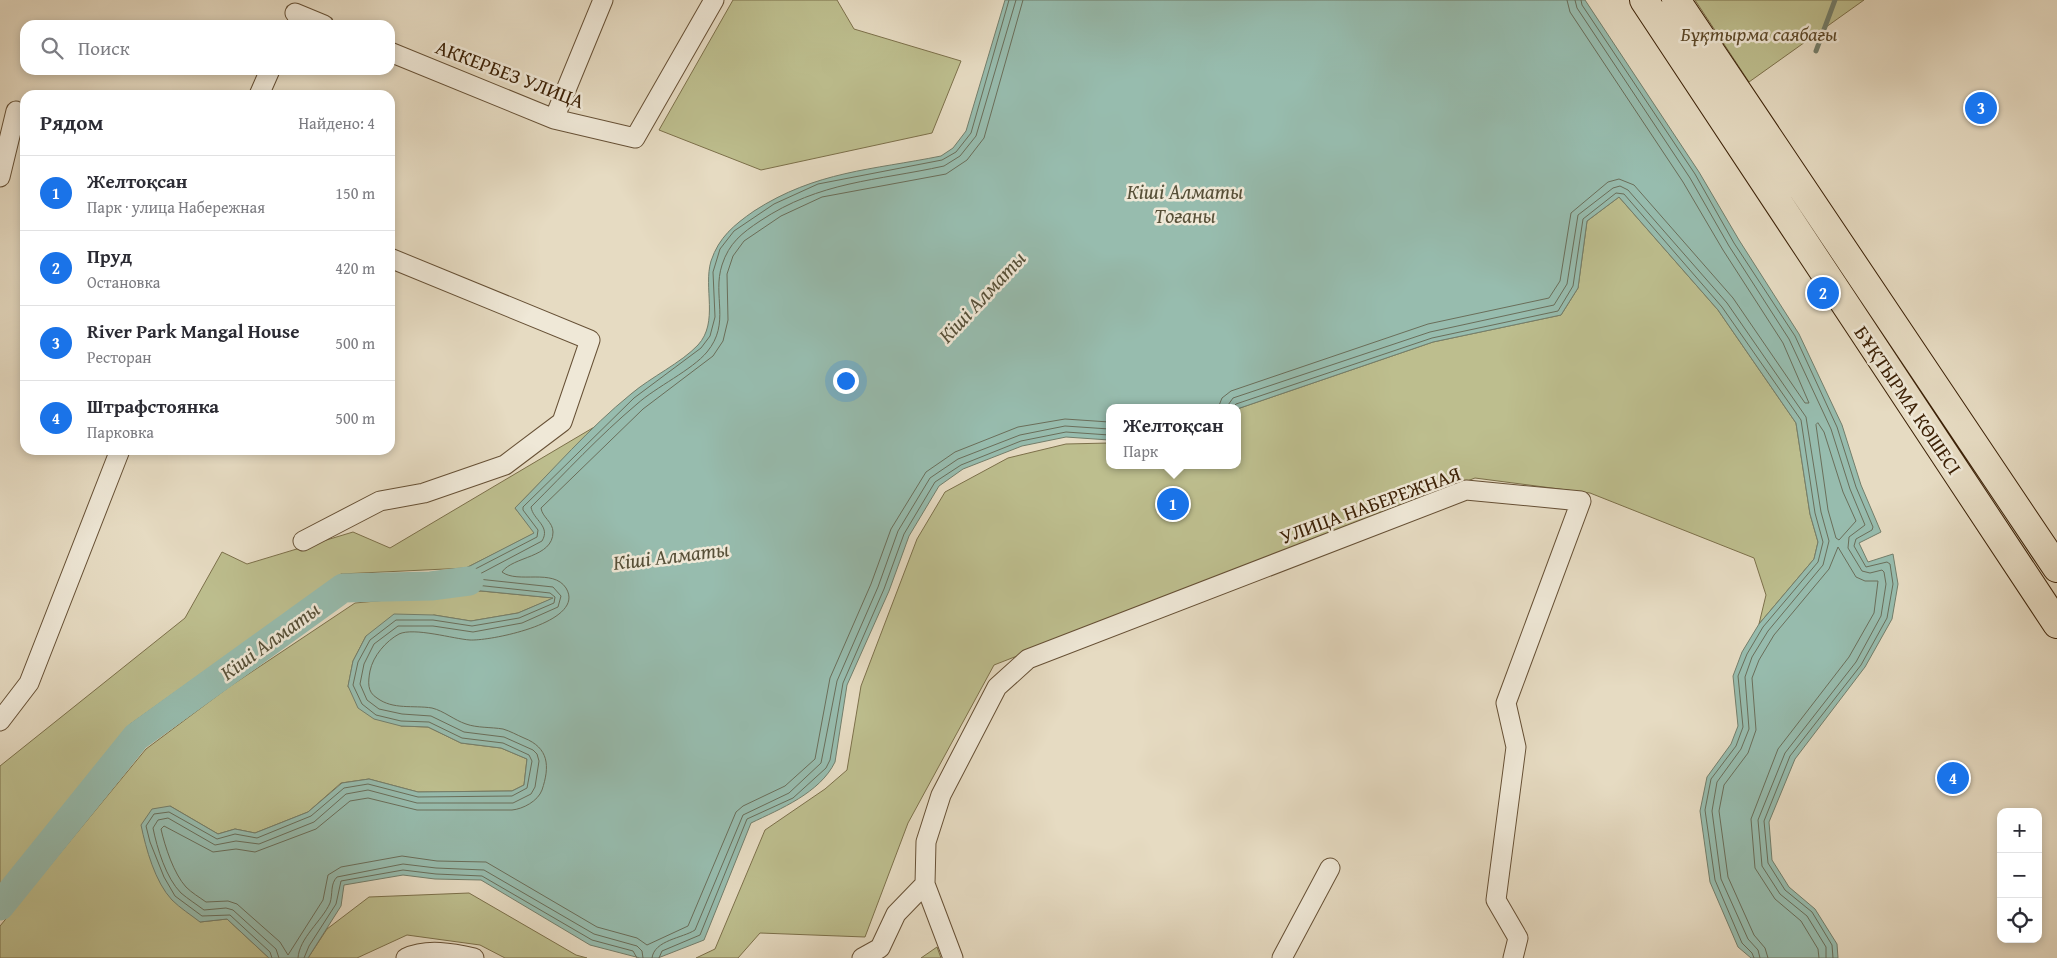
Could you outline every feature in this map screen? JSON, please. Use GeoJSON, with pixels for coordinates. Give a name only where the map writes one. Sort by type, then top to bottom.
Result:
{"type":"FeatureCollection","features":[{"type":"Feature","properties":{"kind":"main road","name":"БҰҚТЫРМА КӨШЕСІ"},"geometry":{"type":"LineString","coordinates":[[1644,0],[2057,624]]}},
{"type":"Feature","properties":{"kind":"main road","name":"БҰҚТЫРМА КӨШЕСІ"},"geometry":{"type":"LineString","coordinates":[[1676,0],[2057,568]]}},
{"type":"Feature","properties":{"kind":"street"},"geometry":{"type":"LineString","coordinates":[[554,119],[603,0]]}},
{"type":"Feature","properties":{"kind":"street","name":"АККЕРБЕЗ УЛИЦА"},"geometry":{"type":"LineString","coordinates":[[395,54],[554,119],[635,138],[714,0]]}},
{"type":"Feature","properties":{"kind":"street"},"geometry":{"type":"LineString","coordinates":[[295,13],[312,20]]}},
{"type":"Feature","properties":{"kind":"street"},"geometry":{"type":"LineString","coordinates":[[261,90],[268,75]]}},
{"type":"Feature","properties":{"kind":"street"},"geometry":{"type":"LineString","coordinates":[[0,177],[14,110]]}},
{"type":"Feature","properties":{"kind":"street"},"geometry":{"type":"LineString","coordinates":[[303,541],[380,501],[424,493],[504,465],[562,422],[590,340],[395,260]]}},
{"type":"Feature","properties":{"kind":"street"},"geometry":{"type":"LineString","coordinates":[[0,721],[29,683],[118,455]]}},
{"type":"Feature","properties":{"kind":"street","name":"УЛИЦА НАБЕРЕЖНАЯ"},"geometry":{"type":"LineString","coordinates":[[925,884],[926,842],[941,796],[997,687],[1028,659],[1466,490],[1581,501],[1506,703],[1516,747],[1496,900],[1518,938],[1513,958]]}},
{"type":"Feature","properties":{"kind":"street"},"geometry":{"type":"LineString","coordinates":[[1282,958],[1330,868]]}},
{"type":"Feature","properties":{"kind":"street"},"geometry":{"type":"LineString","coordinates":[[862,958],[878,953],[896,914],[925,884],[953,958]]}},
{"type":"Feature","properties":{"kind":"street"},"geometry":{"type":"LineString","coordinates":[[406,958],[414,954],[450,952],[474,958]]}},
{"type":"Feature","properties":{"kind":"green space"},"geometry":{"type":"Polygon","coordinates":[[[733,0],[837,0],[854,29],[961,61],[932,133],[761,170],[659,130],[733,0]]]}},
{"type":"Feature","properties":{"kind":"green space","name":"Бұқтырма саябағы"},"geometry":{"type":"Polygon","coordinates":[[[1695,0],[1864,0],[1749,82],[1695,0]]]}},
{"type":"Feature","properties":{"kind":"green space"},"geometry":{"type":"Polygon","coordinates":[[[1619,197],[1718,310],[1796,423],[1810,514],[1818,542],[1814,559],[1759,624],[1766,595],[1754,558],[1590,493],[1475,478],[994,665],[908,823],[865,937],[760,933],[738,958],[696,958],[715,949],[765,830],[825,789],[847,770],[861,686],[917,539],[945,492],[1008,458],[1066,444],[1106,443],[1106,469],[1241,469],[1241,408],[1433,342],[1561,315],[1578,288],[1587,221],[1619,197]]]}},
{"type":"Feature","properties":{"kind":"green space"},"geometry":{"type":"Polygon","coordinates":[[[596,426],[515,508],[535,533],[466,568],[341,574],[129,725],[0,887],[0,766],[185,618],[222,552],[247,564],[353,532],[390,548],[596,426]]]}},
{"type":"Feature","properties":{"kind":"green space"},"geometry":{"type":"Polygon","coordinates":[[[481,591],[554,598],[518,613],[471,621],[434,615],[366,636],[353,661],[348,687],[401,726],[428,727],[461,743],[501,748],[527,759],[524,785],[512,791],[418,792],[369,779],[341,783],[308,812],[255,833],[235,829],[218,834],[170,806],[200,922],[227,919],[269,958],[0,958],[0,926],[146,749],[229,687],[355,603],[481,591]]]}},
{"type":"Feature","properties":{"kind":"green space"},"geometry":{"type":"Polygon","coordinates":[[[469,893],[576,955],[587,958],[505,958],[480,945],[407,935],[357,958],[308,958],[327,929],[369,897],[469,893]]]}},
{"type":"Feature","properties":{"kind":"green space"},"geometry":{"type":"Polygon","coordinates":[[[937,947],[941,958],[921,958],[937,947]]]}},
{"type":"Feature","properties":{"kind":"water","name":"Кіші Алматы Тоғаны"},"geometry":{"type":"Polygon","coordinates":[[[1005,0],[1585,0],[1699,172],[1739,240],[1799,334],[1842,425],[1861,485],[1881,532],[1859,543],[1868,562],[1893,554],[1898,584],[1892,619],[1865,667],[1795,759],[1769,822],[1772,860],[1789,887],[1815,909],[1837,944],[1838,958],[1751,958],[1738,947],[1710,882],[1700,811],[1707,777],[1731,744],[1738,726],[1733,676],[1742,652],[1759,624],[1814,559],[1818,542],[1810,514],[1796,423],[1718,310],[1619,197],[1587,221],[1578,288],[1561,315],[1433,342],[1241,408],[1241,404],[1106,404],[1106,440],[1066,437],[1022,446],[963,469],[939,486],[909,536],[889,591],[847,685],[835,762],[820,783],[798,799],[751,823],[704,940],[658,958],[640,958],[590,945],[481,880],[435,879],[403,875],[344,885],[341,906],[308,958],[269,958],[227,919],[200,922],[172,900],[156,875],[141,825],[152,809],[170,806],[218,834],[235,829],[255,833],[308,812],[342,783],[369,779],[418,792],[512,791],[524,785],[527,759],[501,748],[461,743],[428,727],[401,726],[374,719],[358,708],[348,686],[353,661],[366,636],[394,614],[434,615],[471,621],[518,613],[553,598],[431,586],[534,533],[515,508],[616,407],[698,345],[708,326],[709,271],[711,261],[723,238],[740,221],[777,198],[822,180],[868,169],[941,156],[953,148],[966,131],[1005,0]]]}},
{"type":"Feature","properties":{"kind":"waterway"},"geometry":{"type":"LineString","coordinates":[[1816,51],[1835,0]]}},
{"type":"Feature","properties":{"kind":"waterway","name":"Кіші Алматы"},"geometry":{"type":"LineString","coordinates":[[0,906],[136,737],[343,588],[431,586],[469,581]]}},
{"type":"Feature","properties":{"kind":"place","name":"River Park Mangal House"},"geometry":{"type":"Point","coordinates":[1981,108]}},
{"type":"Feature","properties":{"kind":"place","name":"Пруд"},"geometry":{"type":"Point","coordinates":[1823,293]}},
{"type":"Feature","properties":{"kind":"place","name":"Желтоқсан"},"geometry":{"type":"Point","coordinates":[1173,504]}},
{"type":"Feature","properties":{"kind":"place","name":"Штрафстоянка"},"geometry":{"type":"Point","coordinates":[1953,778]}}]}
